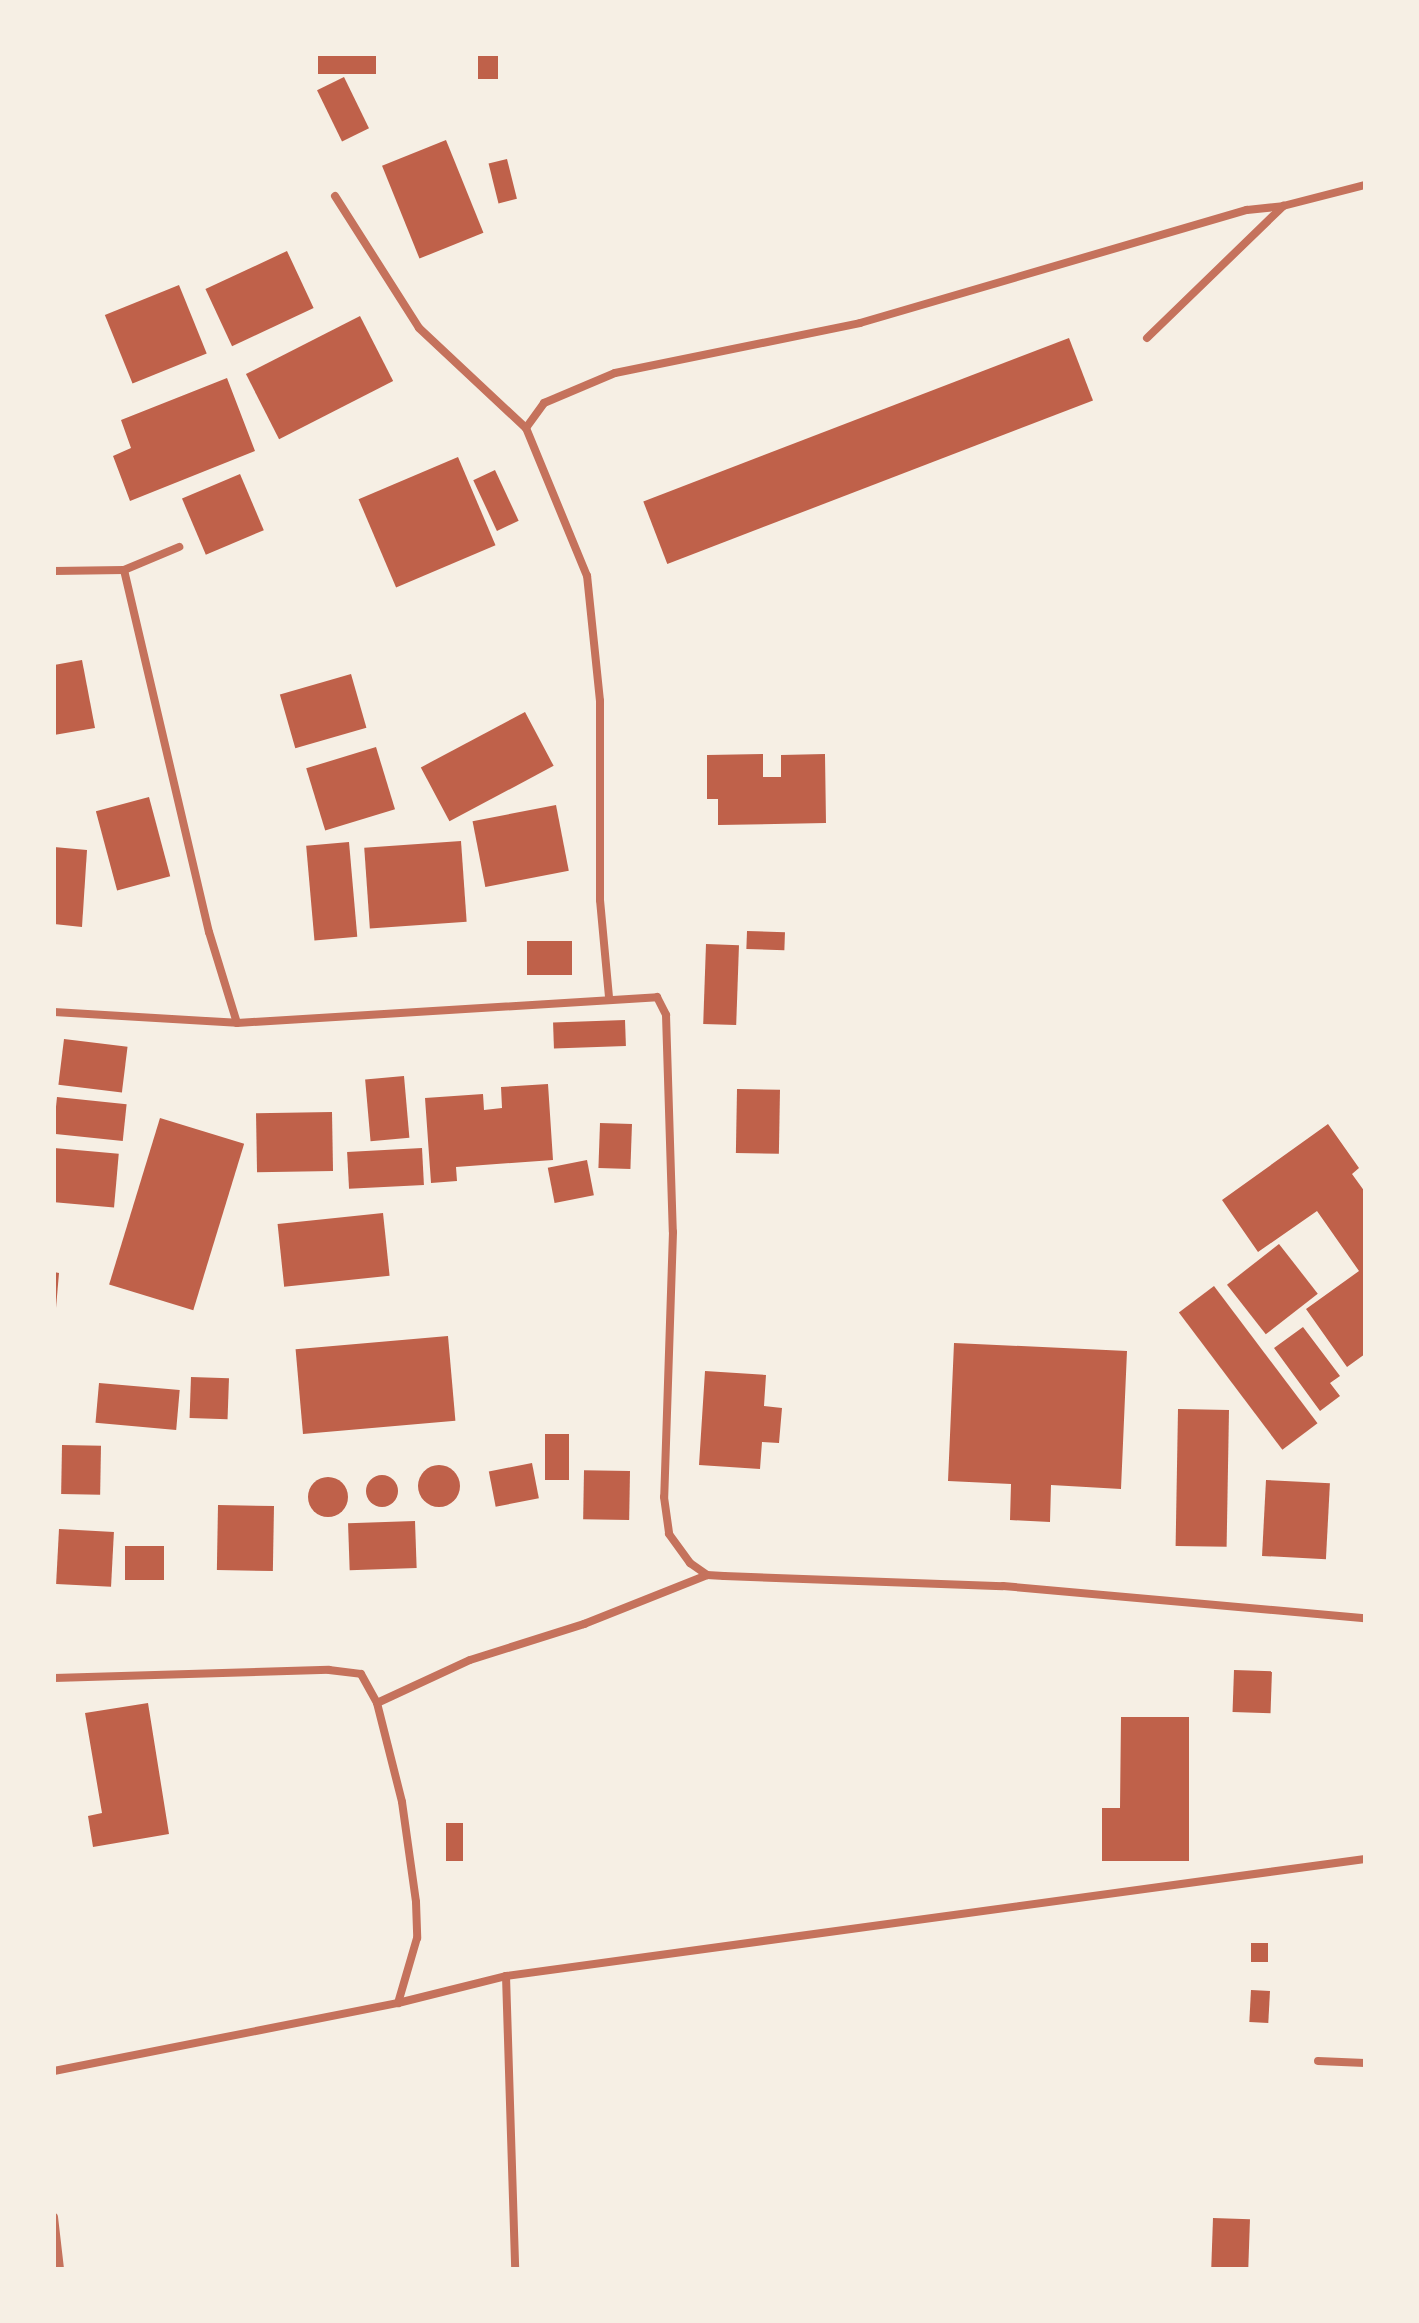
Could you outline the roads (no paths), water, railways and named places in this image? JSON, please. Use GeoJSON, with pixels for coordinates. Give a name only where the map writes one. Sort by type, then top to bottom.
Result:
{"type":"FeatureCollection","features":[{"type":"Feature","properties":{"kind":"street"},"geometry":{"type":"LineString","coordinates":[[526,428],[544,403],[615,373],[860,323],[1247,210],[1283,206],[1365,185]]}},
{"type":"Feature","properties":{"kind":"street"},"geometry":{"type":"LineString","coordinates":[[335,196],[419,328],[526,428],[587,576],[600,701],[600,900],[609,997]]}},
{"type":"Feature","properties":{"kind":"street"},"geometry":{"type":"LineString","coordinates":[[1147,338],[1283,206]]}},
{"type":"Feature","properties":{"kind":"street"},"geometry":{"type":"LineString","coordinates":[[54,571],[124,570],[179,547]]}},
{"type":"Feature","properties":{"kind":"street"},"geometry":{"type":"LineString","coordinates":[[124,570],[209,932],[237,1023]]}},
{"type":"Feature","properties":{"kind":"street"},"geometry":{"type":"LineString","coordinates":[[54,1012],[237,1023],[609,997],[657,997],[666,1015],[673,1232],[664,1497],[669,1534],[690,1563],[707,1575]]}},
{"type":"Feature","properties":{"kind":"street"},"geometry":{"type":"LineString","coordinates":[[377,1703],[470,1660],[584,1624],[707,1575],[1003,1586],[1365,1618]]}},
{"type":"Feature","properties":{"kind":"street"},"geometry":{"type":"LineString","coordinates":[[54,1678],[329,1670],[361,1674],[377,1703],[402,1802],[416,1902],[417,1938],[398,2003]]}},
{"type":"Feature","properties":{"kind":"street"},"geometry":{"type":"LineString","coordinates":[[54,2071],[398,2003],[506,1976],[1365,1859]]}},
{"type":"Feature","properties":{"kind":"street"},"geometry":{"type":"LineString","coordinates":[[506,1976],[515,2269]]}},
{"type":"Feature","properties":{"kind":"street"},"geometry":{"type":"LineString","coordinates":[[1318,2061],[1365,2063]]}},
{"type":"Feature","properties":{"kind":"street"},"geometry":{"type":"LineString","coordinates":[[54,2217],[60,2269]]}}]}
